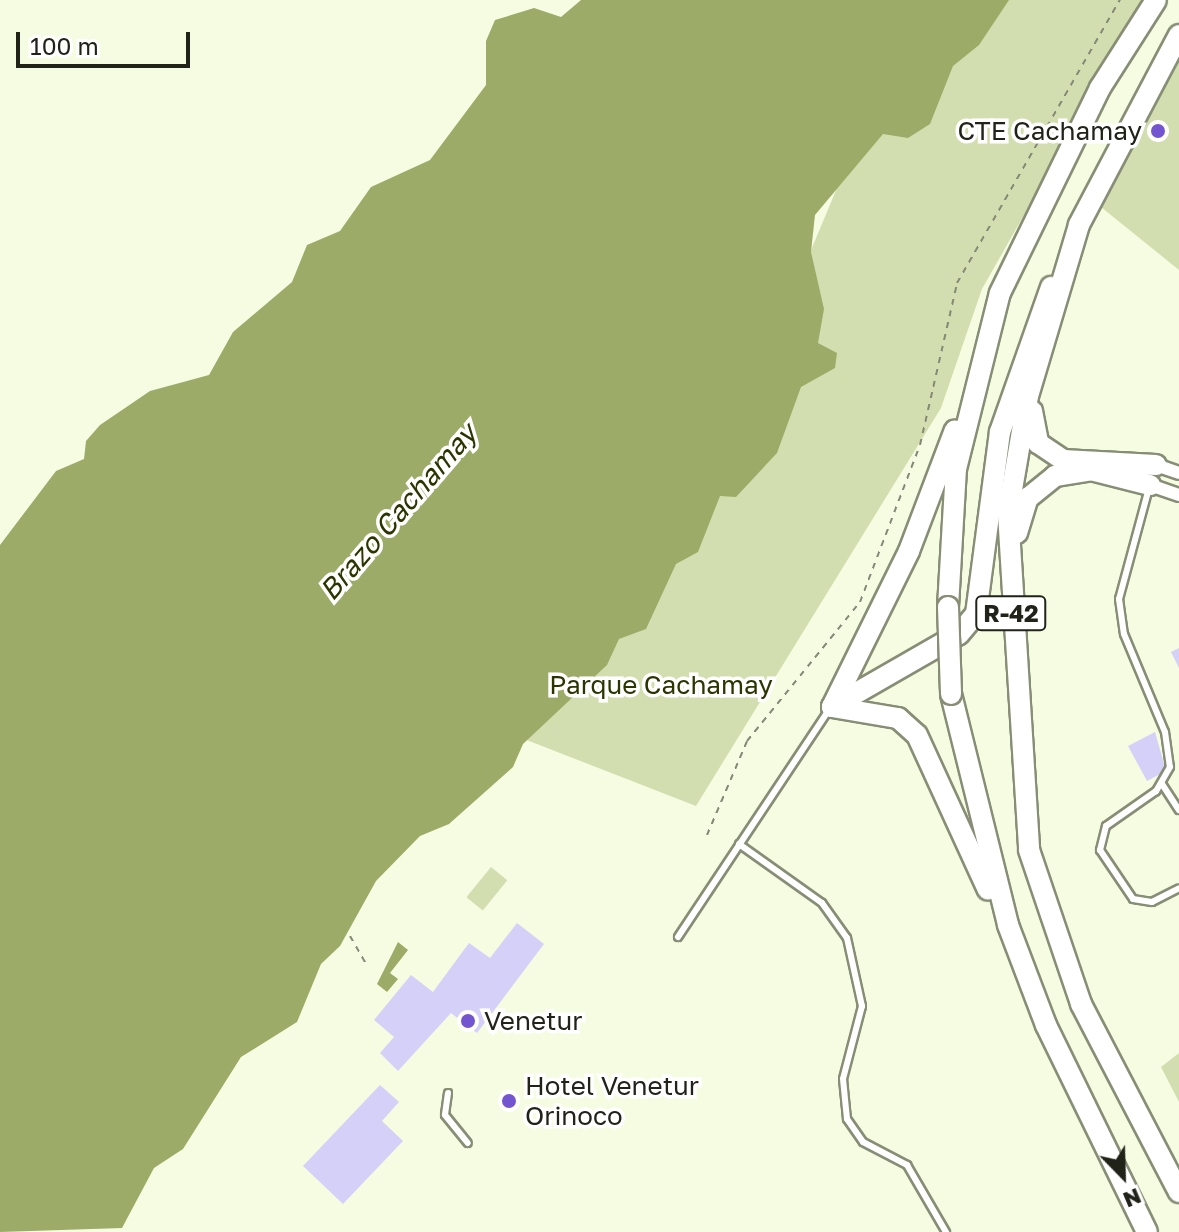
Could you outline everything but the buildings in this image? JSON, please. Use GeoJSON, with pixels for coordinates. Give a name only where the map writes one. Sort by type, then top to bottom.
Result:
{"type":"FeatureCollection","features":[{"type":"Feature","properties":{"kind":"main road","name":"R-42"},"geometry":{"type":"LineString","coordinates":[[1147,1232],[1046,1025],[1008,925],[951,694],[948,607],[956,469],[1000,293],[1100,88],[1156,0]]}},
{"type":"Feature","properties":{"kind":"main road","name":"R-42"},"geometry":{"type":"LineString","coordinates":[[1179,35],[1079,225],[1041,357],[1008,513],[1009,568],[1029,850],[1081,1004],[1179,1192]]}},
{"type":"Feature","properties":{"kind":"main road"},"geometry":{"type":"LineString","coordinates":[[832,707],[959,634],[976,614],[1000,432],[1027,338],[1079,225]]}},
{"type":"Feature","properties":{"kind":"main road"},"geometry":{"type":"LineString","coordinates":[[832,707],[909,551],[1000,293]]}},
{"type":"Feature","properties":{"kind":"main road"},"geometry":{"type":"LineString","coordinates":[[1041,357],[1032,410],[1038,443],[1063,460],[1153,475]]}},
{"type":"Feature","properties":{"kind":"main road"},"geometry":{"type":"LineString","coordinates":[[1009,568],[1021,513],[1039,484],[1091,470],[1153,475]]}},
{"type":"Feature","properties":{"kind":"main road"},"geometry":{"type":"LineString","coordinates":[[832,707],[898,718],[917,735],[1008,925]]}},
{"type":"Feature","properties":{"kind":"street"},"geometry":{"type":"LineString","coordinates":[[1153,475],[1179,473]]}},
{"type":"Feature","properties":{"kind":"street"},"geometry":{"type":"LineString","coordinates":[[1153,475],[1179,495]]}},
{"type":"Feature","properties":{"kind":"lane"},"geometry":{"type":"LineString","coordinates":[[1153,475],[1119,599],[1124,634],[1165,732],[1171,758],[1162,784],[1106,826],[1100,850],[1133,899],[1152,902],[1179,888]]}},
{"type":"Feature","properties":{"kind":"lane"},"geometry":{"type":"LineString","coordinates":[[678,937],[832,707]]}},
{"type":"Feature","properties":{"kind":"lane"},"geometry":{"type":"LineString","coordinates":[[1162,784],[1179,810]]}},
{"type":"Feature","properties":{"kind":"lane"},"geometry":{"type":"LineString","coordinates":[[739,844],[822,903],[841,927],[862,995],[843,1079],[847,1119],[863,1142],[907,1165],[946,1232]]}},
{"type":"Feature","properties":{"kind":"lane"},"geometry":{"type":"LineString","coordinates":[[448,1093],[445,1115],[468,1143]]}},
{"type":"Feature","properties":{"kind":"path"},"geometry":{"type":"LineString","coordinates":[[707,835],[747,741],[860,602],[920,445],[957,283],[1120,0]]}},
{"type":"Feature","properties":{"kind":"path"},"geometry":{"type":"LineString","coordinates":[[350,936],[367,965]]}},
{"type":"Feature","properties":{"kind":"green space","name":"Parque Cachamay"},"geometry":{"type":"Polygon","coordinates":[[[975,0],[1146,0],[982,289],[941,408],[696,806],[506,732],[730,444],[862,128],[975,0]]]}},
{"type":"Feature","properties":{"kind":"green space","name":"CTE Cachamay"},"geometry":{"type":"Polygon","coordinates":[[[1179,58],[1179,270],[1096,203],[1179,58]]]}},
{"type":"Feature","properties":{"kind":"green space"},"geometry":{"type":"Polygon","coordinates":[[[491,867],[507,880],[483,911],[466,897],[491,867]]]}},
{"type":"Feature","properties":{"kind":"green space"},"geometry":{"type":"Polygon","coordinates":[[[1179,1053],[1179,1102],[1161,1067],[1179,1053]]]}},
{"type":"Feature","properties":{"kind":"water","name":"Brazo Cachamay"},"geometry":{"type":"Polygon","coordinates":[[[581,0],[1009,0],[979,45],[953,66],[930,124],[908,138],[883,134],[815,215],[811,252],[824,309],[818,343],[837,353],[835,368],[801,387],[777,453],[736,497],[720,496],[698,552],[676,564],[646,629],[619,639],[607,665],[523,744],[513,767],[449,824],[420,836],[376,881],[340,946],[321,964],[297,1022],[241,1057],[183,1149],[154,1168],[122,1228],[0,1232],[0,545],[56,471],[84,459],[86,441],[100,425],[150,391],[209,375],[233,332],[292,282],[307,245],[340,231],[371,187],[430,160],[486,85],[486,41],[495,20],[534,8],[561,17],[581,0]]]}},
{"type":"Feature","properties":{"kind":"water"},"geometry":{"type":"Polygon","coordinates":[[[398,942],[408,950],[390,973],[398,979],[387,992],[377,984],[398,942]]]}},
{"type":"Feature","properties":{"kind":"place","name":"CTE Cachamay"},"geometry":{"type":"Point","coordinates":[1158,131]}},
{"type":"Feature","properties":{"kind":"place","name":"Venetur"},"geometry":{"type":"Point","coordinates":[468,1021]}},
{"type":"Feature","properties":{"kind":"place","name":"Hotel Venetur Orinoco"},"geometry":{"type":"Point","coordinates":[509,1101]}}]}
